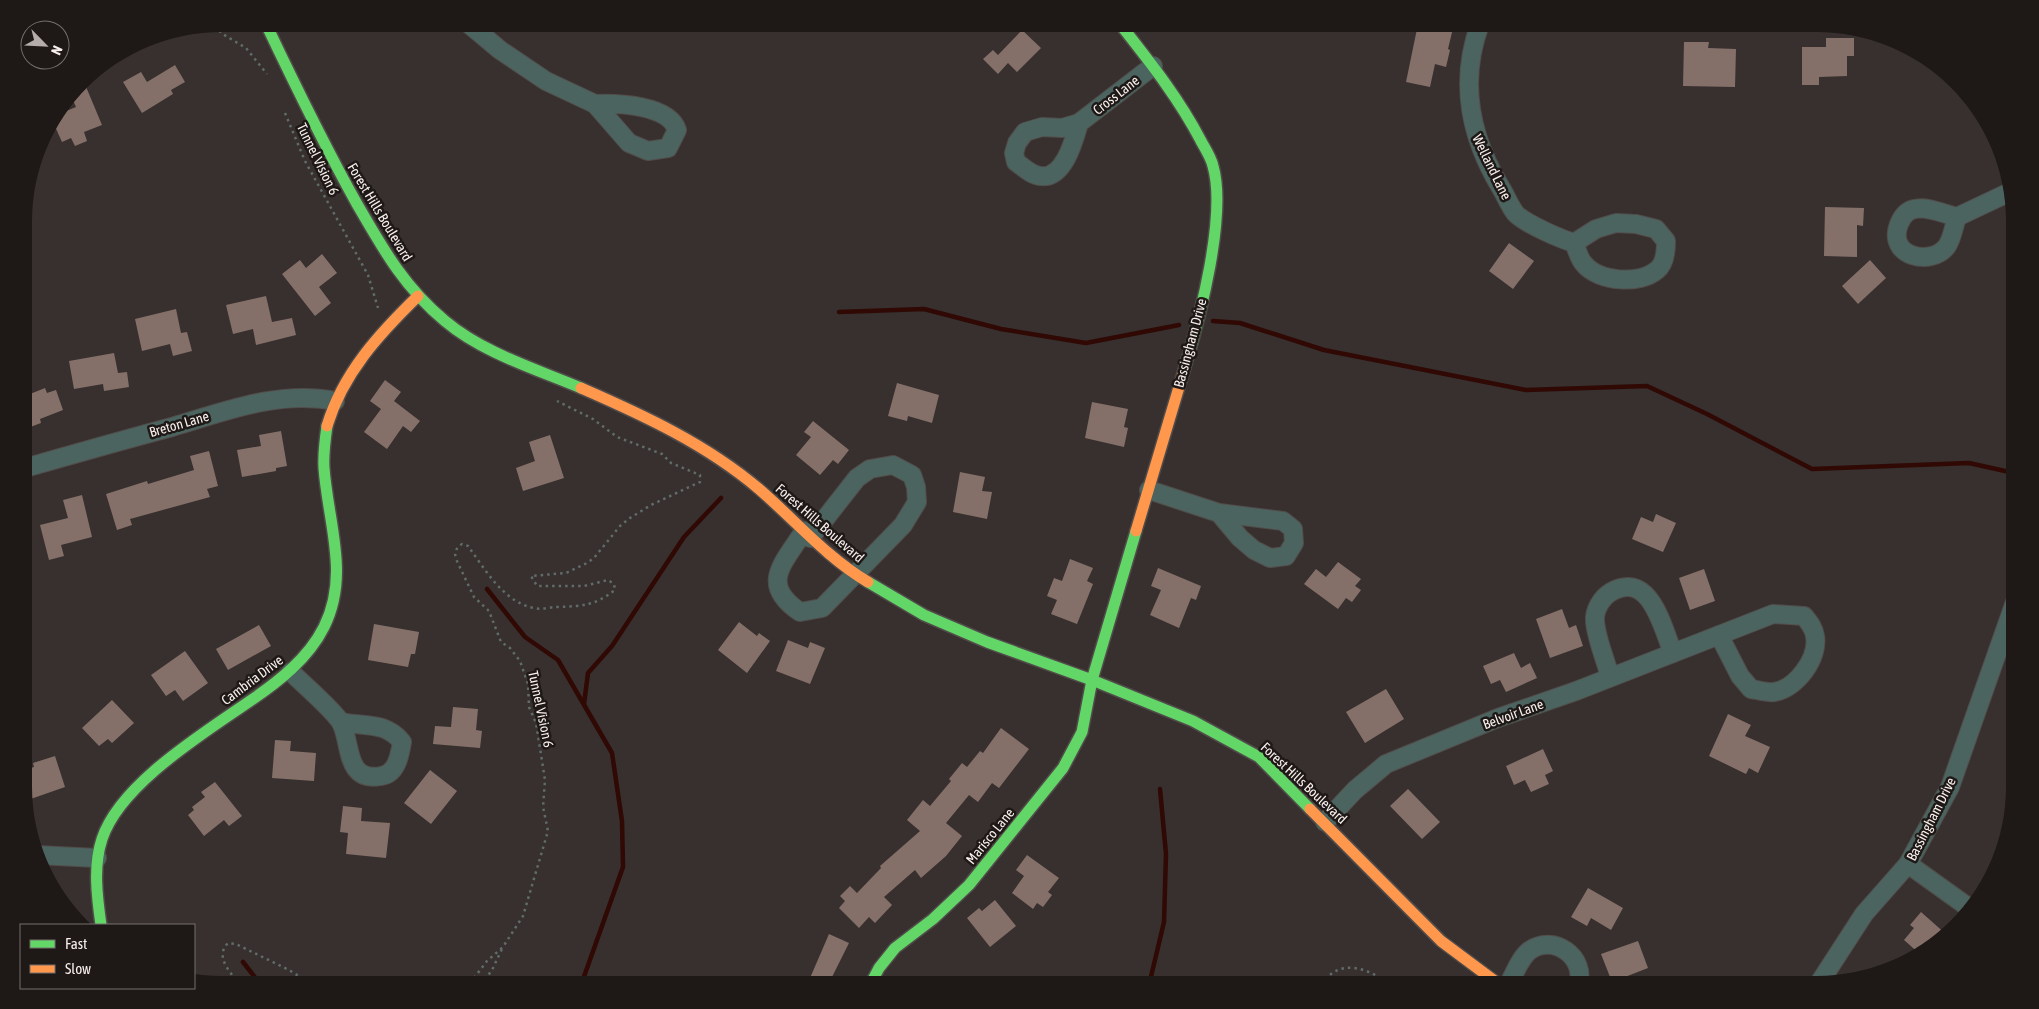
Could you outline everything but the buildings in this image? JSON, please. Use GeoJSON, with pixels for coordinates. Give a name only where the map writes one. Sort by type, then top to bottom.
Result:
{"type":"FeatureCollection","features":[{"type":"Feature","properties":{"kind":"street","name":"Forest Hills Boulevard"},"geometry":{"type":"LineString","coordinates":[[270,32],[328,152],[391,264],[418,296],[446,322],[490,349],[625,407],[692,441],[726,463],[758,488],[807,534],[856,575],[924,615],[987,642],[1092,680],[1193,721],[1259,757],[1441,941],[1488,976]]}},
{"type":"Feature","properties":{"kind":"street"},"geometry":{"type":"LineString","coordinates":[[478,32],[500,50],[546,81],[595,104]]}},
{"type":"Feature","properties":{"kind":"street","name":"Bassingham Drive"},"geometry":{"type":"LineString","coordinates":[[1092,680],[1196,329],[1217,218],[1217,191],[1213,165],[1188,116],[1126,32]]}},
{"type":"Feature","properties":{"kind":"street","name":"Welland Lane"},"geometry":{"type":"LineString","coordinates":[[1477,32],[1470,83],[1470,109],[1476,137],[1495,178],[1517,215],[1558,238],[1574,243]]}},
{"type":"Feature","properties":{"kind":"street","name":"Cross Lane"},"geometry":{"type":"LineString","coordinates":[[1080,123],[1153,66]]}},
{"type":"Feature","properties":{"kind":"street"},"geometry":{"type":"LineString","coordinates":[[1957,217],[2005,194]]}},
{"type":"Feature","properties":{"kind":"street"},"geometry":{"type":"LineString","coordinates":[[1616,223],[1636,224],[1656,229],[1666,241],[1666,253],[1658,270],[1637,279],[1621,279],[1602,276],[1584,264],[1574,243],[1596,229],[1616,223]]}},
{"type":"Feature","properties":{"kind":"street","name":"Cambria Drive"},"geometry":{"type":"LineString","coordinates":[[101,924],[98,907],[97,858],[103,836],[113,816],[156,771],[210,729],[291,672],[313,646],[329,616],[337,588],[339,560],[325,465],[328,426],[335,401],[360,360],[385,328],[418,296]]}},
{"type":"Feature","properties":{"kind":"street","name":"Breton Lane"},"geometry":{"type":"LineString","coordinates":[[32,466],[237,408],[286,397],[311,396],[335,401]]}},
{"type":"Feature","properties":{"kind":"street"},"geometry":{"type":"LineString","coordinates":[[893,466],[908,471],[916,487],[917,502],[912,513],[856,575],[822,608],[800,612],[787,603],[778,592],[780,570],[807,534],[857,478],[870,469],[893,466]]}},
{"type":"Feature","properties":{"kind":"street"},"geometry":{"type":"LineString","coordinates":[[1149,490],[1219,513]]}},
{"type":"Feature","properties":{"kind":"street"},"geometry":{"type":"LineString","coordinates":[[1610,677],[1595,621],[1598,605],[1608,594],[1619,588],[1632,586],[1642,590],[1651,599],[1673,653]]}},
{"type":"Feature","properties":{"kind":"street","name":"Belvoir Lane"},"geometry":{"type":"LineString","coordinates":[[1325,822],[1355,790],[1386,764],[1498,718],[1773,614],[1804,616],[1812,626],[1816,637],[1813,656],[1805,670],[1791,684],[1775,692],[1751,689],[1740,676],[1719,635]]}},
{"type":"Feature","properties":{"kind":"street","name":"Bassingham Drive"},"geometry":{"type":"LineString","coordinates":[[1824,976],[1864,914],[1908,864],[1950,787],[2006,628]]}},
{"type":"Feature","properties":{"kind":"street"},"geometry":{"type":"LineString","coordinates":[[291,672],[341,722]]}},
{"type":"Feature","properties":{"kind":"street","name":"Marisco Lane"},"geometry":{"type":"LineString","coordinates":[[875,976],[896,948],[969,885],[1063,768],[1082,732],[1092,680]]}},
{"type":"Feature","properties":{"kind":"street"},"geometry":{"type":"LineString","coordinates":[[45,855],[97,858]]}},
{"type":"Feature","properties":{"kind":"street"},"geometry":{"type":"LineString","coordinates":[[1908,864],[1965,905]]}},
{"type":"Feature","properties":{"kind":"street"},"geometry":{"type":"LineString","coordinates":[[1513,976],[1528,952],[1540,946],[1551,945],[1575,957],[1580,967],[1579,976]]}},
{"type":"Feature","properties":{"kind":"path"},"geometry":{"type":"LineString","coordinates":[[221,32],[246,48],[272,82]]}},
{"type":"Feature","properties":{"kind":"path","name":"Tunnel Vision 6"},"geometry":{"type":"LineString","coordinates":[[284,112],[306,161],[368,275],[373,288],[374,298],[384,315]]}},
{"type":"Feature","properties":{"kind":"path","name":"Tunnel Vision 6"},"geometry":{"type":"LineString","coordinates":[[476,976],[487,961],[503,947],[523,916],[548,831],[543,807],[545,780],[536,723],[530,707],[528,684],[520,661],[510,648],[501,642],[489,611],[474,597],[456,559],[457,547],[462,544],[468,546],[494,583],[522,604],[546,609],[594,604],[615,590],[614,584],[608,580],[584,586],[537,586],[531,576],[566,574],[587,563],[620,526],[630,518],[651,505],[700,482],[700,475],[692,470],[671,463],[662,454],[617,437],[593,420],[555,400]]}},
{"type":"Feature","properties":{"kind":"path"},"geometry":{"type":"LineString","coordinates":[[234,976],[223,961],[223,951],[228,943],[236,944],[298,976]]}},
{"type":"Feature","properties":{"kind":"path"},"geometry":{"type":"LineString","coordinates":[[488,976],[503,947]]}},
{"type":"Feature","properties":{"kind":"path"},"geometry":{"type":"LineString","coordinates":[[1331,976],[1336,971],[1352,967],[1370,971],[1377,976]]}},
{"type":"Feature","properties":{"kind":"waterway"},"geometry":{"type":"LineString","coordinates":[[839,312],[924,309],[1001,329],[1086,343],[1179,325]]}},
{"type":"Feature","properties":{"kind":"waterway"},"geometry":{"type":"LineString","coordinates":[[1213,321],[1240,323],[1324,350],[1526,390],[1647,386],[1707,414],[1812,469],[1969,463],[2006,471]]}},
{"type":"Feature","properties":{"kind":"waterway"},"geometry":{"type":"LineString","coordinates":[[584,704],[588,673],[612,646],[684,537],[721,498]]}},
{"type":"Feature","properties":{"kind":"waterway"},"geometry":{"type":"LineString","coordinates":[[487,589],[525,637],[558,660],[612,753],[622,821],[623,867],[584,976]]}},
{"type":"Feature","properties":{"kind":"waterway"},"geometry":{"type":"LineString","coordinates":[[1151,976],[1164,922],[1166,854],[1160,789]]}},
{"type":"Feature","properties":{"kind":"waterway"},"geometry":{"type":"LineString","coordinates":[[243,962],[254,976]]}},
{"type":"Feature","properties":{"kind":"traffic: fast"},"geometry":{"type":"LineString","coordinates":[[270,32],[310,115],[357,204],[395,267],[418,295],[445,321],[476,342],[510,359],[581,388]]}},
{"type":"Feature","properties":{"kind":"traffic: fast"},"geometry":{"type":"LineString","coordinates":[[1126,32],[1163,80],[1182,109],[1211,159],[1213,166],[1217,211],[1214,238],[1198,321],[1185,367]]}},
{"type":"Feature","properties":{"kind":"traffic: fast"},"geometry":{"type":"LineString","coordinates":[[101,924],[97,882],[99,849],[112,819],[126,799],[166,761],[282,678],[310,649],[324,627],[332,607],[336,588],[335,549],[324,468],[327,426]]}},
{"type":"Feature","properties":{"kind":"traffic: fast"},"geometry":{"type":"LineString","coordinates":[[875,976],[895,948],[933,919],[969,885],[1063,768],[1082,732],[1092,680],[1136,531]]}},
{"type":"Feature","properties":{"kind":"traffic: fast"},"geometry":{"type":"LineString","coordinates":[[868,582],[924,615],[987,642],[1092,680],[1193,721],[1259,757],[1310,809]]}},
{"type":"Feature","properties":{"kind":"traffic: slow"},"geometry":{"type":"LineString","coordinates":[[327,426],[342,389],[364,355],[418,296]]}},
{"type":"Feature","properties":{"kind":"traffic: slow"},"geometry":{"type":"LineString","coordinates":[[1136,531],[1185,367]]}},
{"type":"Feature","properties":{"kind":"traffic: slow"},"geometry":{"type":"LineString","coordinates":[[581,388],[651,420],[718,458],[759,489],[838,561],[868,582]]}},
{"type":"Feature","properties":{"kind":"traffic: slow"},"geometry":{"type":"LineString","coordinates":[[1310,809],[1441,941],[1488,976]]}}]}
